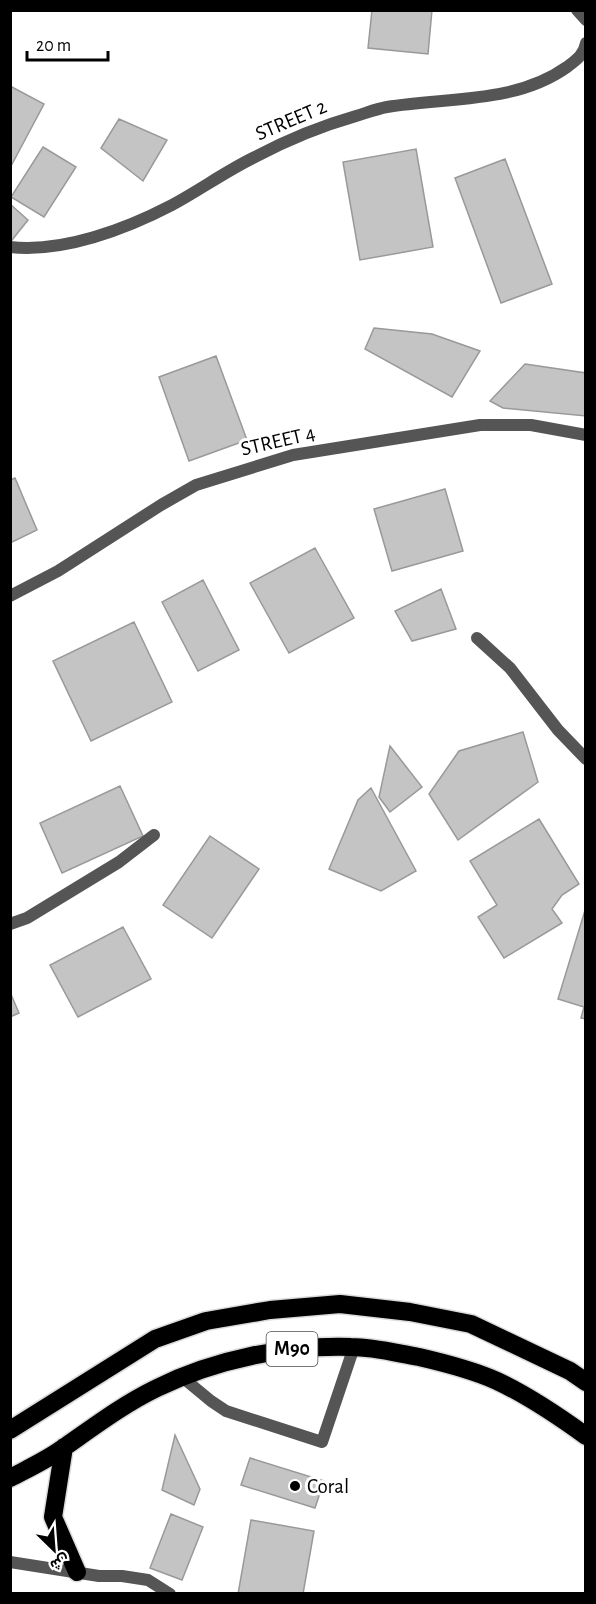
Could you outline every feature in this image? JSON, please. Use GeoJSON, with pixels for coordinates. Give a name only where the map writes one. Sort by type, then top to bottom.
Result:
{"type":"FeatureCollection","features":[{"type":"Feature","properties":{"kind":"highway","name":"M90"},"geometry":{"type":"LineString","coordinates":[[10,1430],[155,1339],[206,1321],[270,1310],[340,1304],[411,1312],[471,1324],[570,1371],[585,1382]]}},
{"type":"Feature","properties":{"kind":"highway","name":"M90"},"geometry":{"type":"LineString","coordinates":[[10,1478],[64,1447],[138,1398],[182,1377],[220,1364],[292,1349],[354,1347],[385,1350],[435,1361],[494,1380],[530,1398],[585,1436]]}},
{"type":"Feature","properties":{"kind":"highway"},"geometry":{"type":"LineString","coordinates":[[64,1447],[53,1517],[77,1572]]}},
{"type":"Feature","properties":{"kind":"street"},"geometry":{"type":"LineString","coordinates":[[577,10],[585,20]]}},
{"type":"Feature","properties":{"kind":"street","name":"STREET 2"},"geometry":{"type":"LineString","coordinates":[[10,248],[45,248],[77,242],[124,226],[170,206],[254,157],[340,120],[385,107],[507,93],[531,87],[552,78],[571,64],[584,52],[585,43]]}},
{"type":"Feature","properties":{"kind":"street","name":"STREET 4"},"geometry":{"type":"LineString","coordinates":[[10,596],[58,571],[161,504],[196,485],[282,458],[480,425],[531,425],[585,435]]}},
{"type":"Feature","properties":{"kind":"street"},"geometry":{"type":"LineString","coordinates":[[477,638],[510,668],[558,730],[585,759]]}},
{"type":"Feature","properties":{"kind":"street"},"geometry":{"type":"LineString","coordinates":[[10,924],[27,918],[119,862],[154,835]]}},
{"type":"Feature","properties":{"kind":"street"},"geometry":{"type":"LineString","coordinates":[[182,1377],[226,1411],[322,1442],[354,1347]]}},
{"type":"Feature","properties":{"kind":"street"},"geometry":{"type":"LineString","coordinates":[[10,1562],[148,1580],[170,1593]]}},
{"type":"Feature","properties":{"kind":"building"},"geometry":{"type":"Polygon","coordinates":[[[372,10],[432,10],[428,54],[368,48],[372,10]]]}},
{"type":"Feature","properties":{"kind":"building"},"geometry":{"type":"Polygon","coordinates":[[[10,86],[44,104],[10,168],[10,86]]]}},
{"type":"Feature","properties":{"kind":"building"},"geometry":{"type":"Polygon","coordinates":[[[119,119],[167,140],[143,181],[101,148],[119,119]]]}},
{"type":"Feature","properties":{"kind":"building"},"geometry":{"type":"Polygon","coordinates":[[[43,147],[76,167],[44,217],[11,197],[43,147]]]}},
{"type":"Feature","properties":{"kind":"building"},"geometry":{"type":"Polygon","coordinates":[[[416,149],[433,247],[360,260],[343,162],[416,149]]]}},
{"type":"Feature","properties":{"kind":"building"},"geometry":{"type":"Polygon","coordinates":[[[505,159],[552,284],[501,303],[455,178],[505,159]]]}},
{"type":"Feature","properties":{"kind":"building"},"geometry":{"type":"Polygon","coordinates":[[[10,204],[28,220],[12,240],[10,239],[10,204]]]}},
{"type":"Feature","properties":{"kind":"building"},"geometry":{"type":"Polygon","coordinates":[[[374,328],[432,334],[480,351],[452,397],[365,349],[374,328]]]}},
{"type":"Feature","properties":{"kind":"building"},"geometry":{"type":"Polygon","coordinates":[[[216,356],[247,440],[189,461],[159,377],[216,356]]]}},
{"type":"Feature","properties":{"kind":"building"},"geometry":{"type":"Polygon","coordinates":[[[525,364],[586,373],[586,416],[503,408],[490,401],[525,364]]]}},
{"type":"Feature","properties":{"kind":"building"},"geometry":{"type":"Polygon","coordinates":[[[15,478],[37,530],[10,543],[10,480],[15,478]]]}},
{"type":"Feature","properties":{"kind":"building"},"geometry":{"type":"Polygon","coordinates":[[[445,489],[463,551],[392,571],[374,509],[445,489]]]}},
{"type":"Feature","properties":{"kind":"building"},"geometry":{"type":"Polygon","coordinates":[[[315,548],[354,618],[289,653],[250,583],[315,548]]]}},
{"type":"Feature","properties":{"kind":"building"},"geometry":{"type":"Polygon","coordinates":[[[203,580],[239,650],[198,671],[162,602],[203,580]]]}},
{"type":"Feature","properties":{"kind":"building"},"geometry":{"type":"Polygon","coordinates":[[[441,589],[456,629],[412,641],[395,611],[441,589]]]}},
{"type":"Feature","properties":{"kind":"building"},"geometry":{"type":"Polygon","coordinates":[[[134,622],[172,702],[91,741],[53,661],[134,622]]]}},
{"type":"Feature","properties":{"kind":"building"},"geometry":{"type":"Polygon","coordinates":[[[523,732],[538,782],[458,840],[429,794],[459,751],[523,732]]]}},
{"type":"Feature","properties":{"kind":"building"},"geometry":{"type":"Polygon","coordinates":[[[390,746],[422,787],[390,812],[379,797],[390,746]]]}},
{"type":"Feature","properties":{"kind":"building"},"geometry":{"type":"Polygon","coordinates":[[[120,786],[143,836],[62,873],[40,823],[120,786]]]}},
{"type":"Feature","properties":{"kind":"building"},"geometry":{"type":"Polygon","coordinates":[[[371,788],[416,871],[381,891],[329,869],[358,800],[371,788]]]}},
{"type":"Feature","properties":{"kind":"building"},"geometry":{"type":"Polygon","coordinates":[[[539,819],[579,884],[562,895],[552,909],[562,923],[504,958],[478,917],[497,905],[470,861],[539,819]]]}},
{"type":"Feature","properties":{"kind":"building"},"geometry":{"type":"Polygon","coordinates":[[[210,836],[259,869],[212,938],[163,905],[210,836]]]}},
{"type":"Feature","properties":{"kind":"building"},"geometry":{"type":"Polygon","coordinates":[[[586,907],[586,1019],[581,1018],[584,1007],[558,999],[586,907]]]}},
{"type":"Feature","properties":{"kind":"building"},"geometry":{"type":"Polygon","coordinates":[[[123,927],[151,979],[78,1017],[50,965],[123,927]]]}},
{"type":"Feature","properties":{"kind":"building"},"geometry":{"type":"Polygon","coordinates":[[[10,992],[19,1013],[10,1017],[10,992]]]}},
{"type":"Feature","properties":{"kind":"building"},"geometry":{"type":"Polygon","coordinates":[[[175,1435],[200,1489],[194,1505],[162,1490],[175,1435]]]}},
{"type":"Feature","properties":{"kind":"building"},"geometry":{"type":"Polygon","coordinates":[[[250,1458],[324,1481],[315,1508],[241,1485],[250,1458]]]}},
{"type":"Feature","properties":{"kind":"building"},"geometry":{"type":"Polygon","coordinates":[[[171,1514],[203,1527],[182,1580],[150,1568],[171,1514]]]}},
{"type":"Feature","properties":{"kind":"building"},"geometry":{"type":"Polygon","coordinates":[[[251,1520],[314,1531],[303,1594],[238,1594],[251,1520]]]}},
{"type":"Feature","properties":{"kind":"place","name":"Coral"},"geometry":{"type":"Point","coordinates":[295,1486]}}]}
